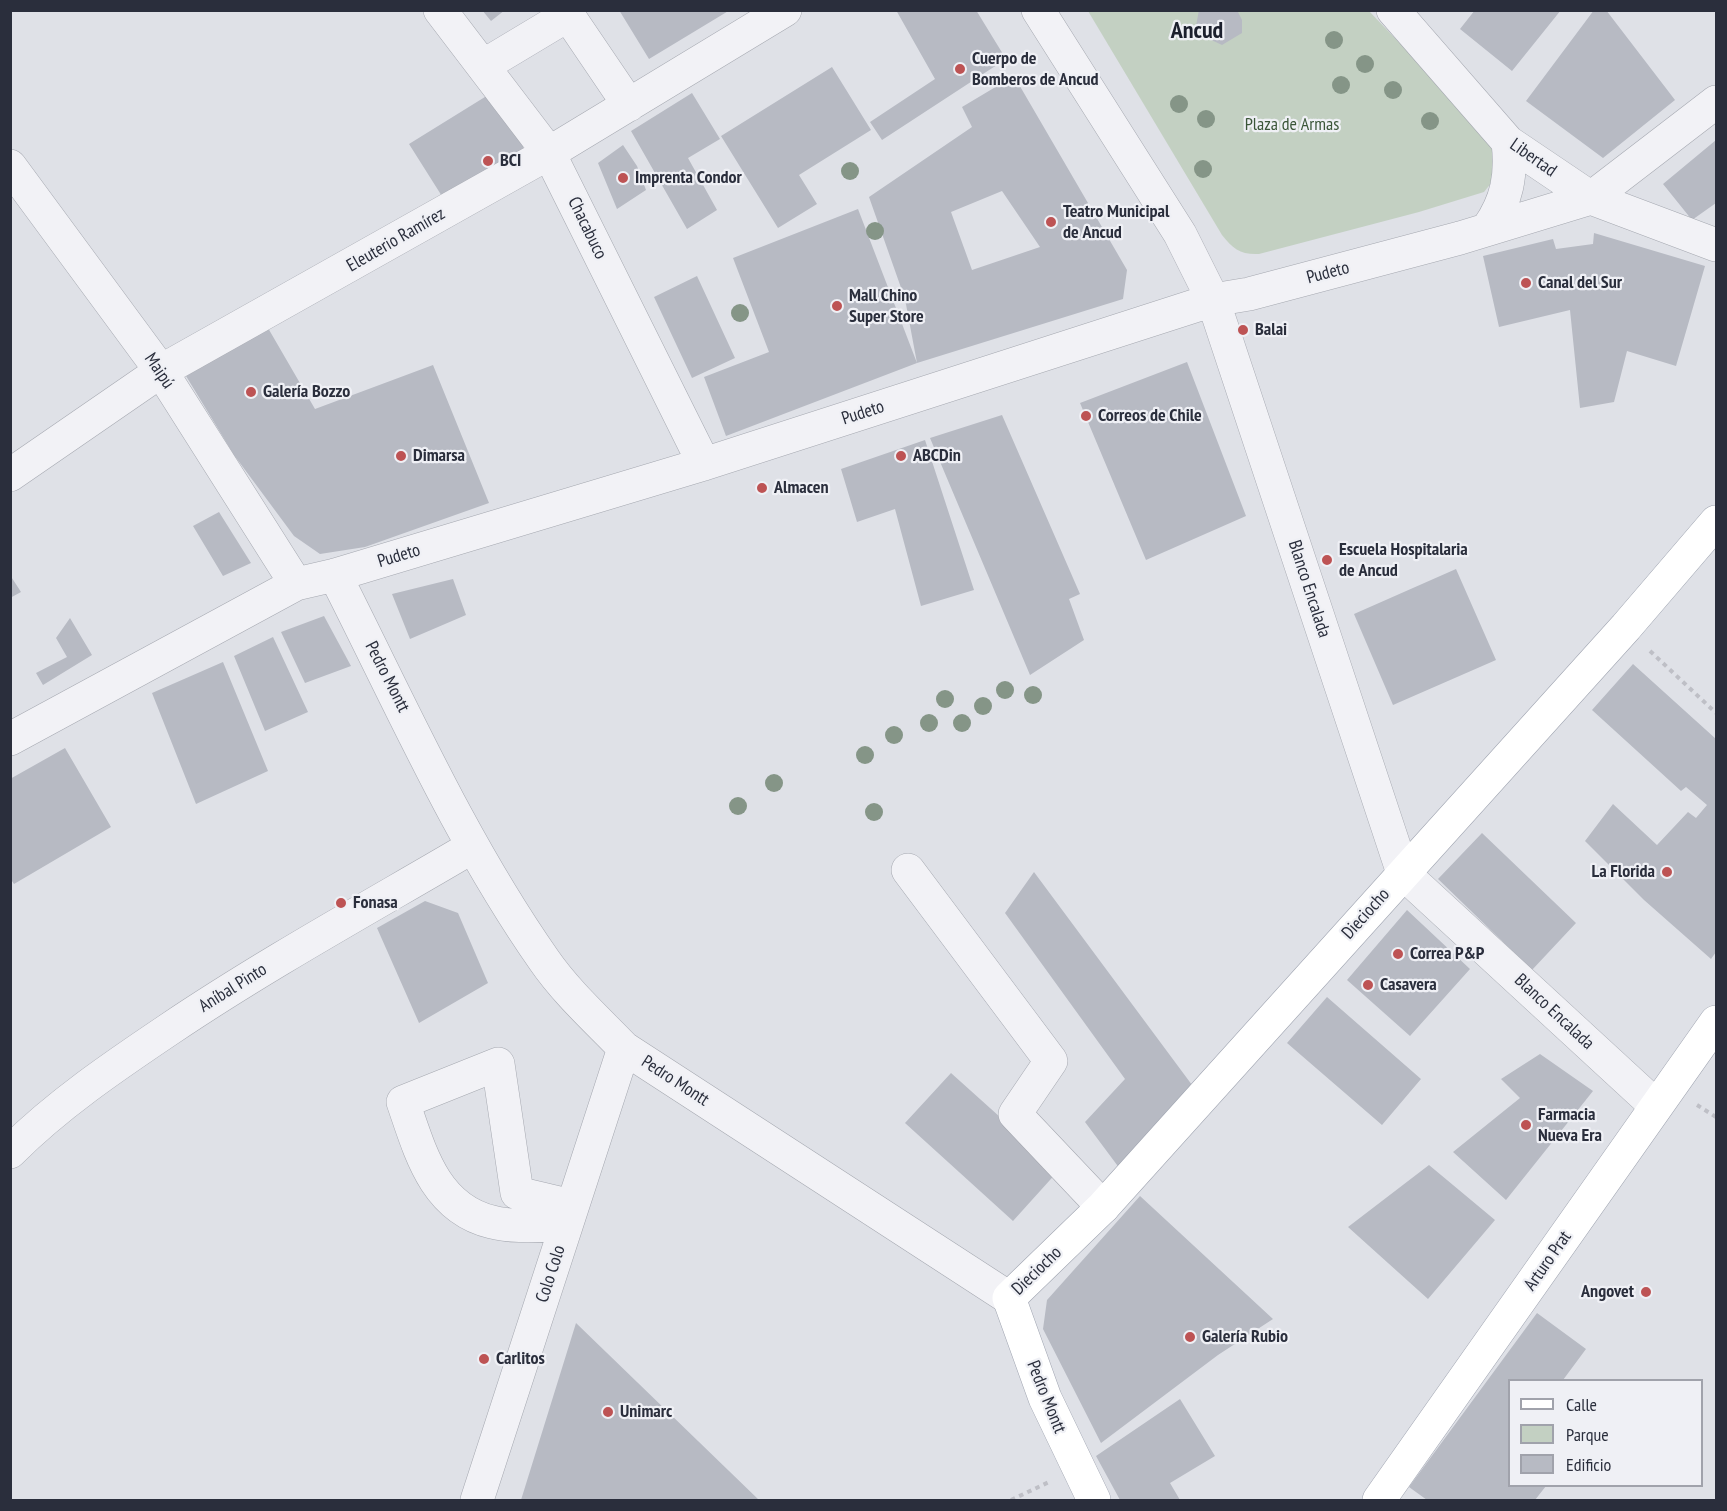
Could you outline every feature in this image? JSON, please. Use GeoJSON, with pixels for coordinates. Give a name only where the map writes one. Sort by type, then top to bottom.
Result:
{"type":"FeatureCollection","features":[{"type":"Feature","properties":{"kind":"main road","name":"Dieciocho"},"geometry":{"type":"LineString","coordinates":[[1009,1299],[1103,1207],[1626,627],[1716,522]]}},
{"type":"Feature","properties":{"kind":"main road","name":"Arturo Prat"},"geometry":{"type":"LineString","coordinates":[[1379,1500],[1716,1022]]}},
{"type":"Feature","properties":{"kind":"main road","name":"Pedro Montt"},"geometry":{"type":"LineString","coordinates":[[1009,1299],[1045,1398],[1077,1469],[1094,1500]]}},
{"type":"Feature","properties":{"kind":"street","name":"Chacabuco"},"geometry":{"type":"LineString","coordinates":[[440,10],[549,153],[704,464]]}},
{"type":"Feature","properties":{"kind":"street","name":"Blanco Encalada"},"geometry":{"type":"LineString","coordinates":[[1038,10],[1180,234],[1213,300],[1403,873],[1656,1106]]}},
{"type":"Feature","properties":{"kind":"street","name":"Libertad"},"geometry":{"type":"LineString","coordinates":[[1393,10],[1508,142],[1591,198],[1716,245]]}},
{"type":"Feature","properties":{"kind":"street","name":"Eleuterio Ramírez"},"geometry":{"type":"LineString","coordinates":[[10,475],[161,371],[549,153],[773,14]]}},
{"type":"Feature","properties":{"kind":"street"},"geometry":{"type":"LineString","coordinates":[[483,66],[568,15],[628,105]]}},
{"type":"Feature","properties":{"kind":"street","name":"Pudeto"},"geometry":{"type":"LineString","coordinates":[[11,738],[296,584],[335,575],[704,464],[1213,300],[1249,294],[1460,238],[1591,198],[1716,102]]}},
{"type":"Feature","properties":{"kind":"street"},"geometry":{"type":"LineString","coordinates":[[1488,228],[1505,197],[1510,171],[1508,142]]}},
{"type":"Feature","properties":{"kind":"street","name":"Maipú"},"geometry":{"type":"LineString","coordinates":[[10,166],[161,371],[296,584]]}},
{"type":"Feature","properties":{"kind":"street","name":"Pedro Montt"},"geometry":{"type":"LineString","coordinates":[[335,575],[472,847],[545,962],[624,1048],[1009,1299]]}},
{"type":"Feature","properties":{"kind":"street","name":"Aníbal Pinto"},"geometry":{"type":"LineString","coordinates":[[10,1152],[36,1126],[119,1063],[229,989],[472,847]]}},
{"type":"Feature","properties":{"kind":"street"},"geometry":{"type":"LineString","coordinates":[[908,870],[1051,1061],[1015,1114],[1103,1207]]}},
{"type":"Feature","properties":{"kind":"street","name":"Colo Colo"},"geometry":{"type":"LineString","coordinates":[[477,1500],[624,1048]]}},
{"type":"Feature","properties":{"kind":"street"},"geometry":{"type":"LineString","coordinates":[[498,1064],[517,1193],[569,1216],[492,1222],[457,1206],[426,1169],[403,1102],[498,1064]]}},
{"type":"Feature","properties":{"kind":"path"},"geometry":{"type":"LineString","coordinates":[[1626,627],[1716,713]]}},
{"type":"Feature","properties":{"kind":"path"},"geometry":{"type":"LineString","coordinates":[[1011,1500],[1077,1469]]}},
{"type":"Feature","properties":{"kind":"green space","name":"Plaza de Armas"},"geometry":{"type":"Polygon","coordinates":[[[1088,11],[1369,11],[1496,144],[1496,177],[1484,192],[1419,212],[1259,254],[1242,252],[1222,235],[1088,11]]]}},
{"type":"Feature","properties":{"kind":"building"},"geometry":{"type":"Polygon","coordinates":[[[482,10],[505,10],[491,21],[482,10]]]}},
{"type":"Feature","properties":{"kind":"building"},"geometry":{"type":"Polygon","coordinates":[[[619,10],[730,10],[649,59],[619,10]]]}},
{"type":"Feature","properties":{"kind":"building","name":"Cuerpo de Bomberos de Ancud"},"geometry":{"type":"Polygon","coordinates":[[[896,10],[976,10],[1006,59],[882,140],[870,122],[935,79],[896,10]]]}},
{"type":"Feature","properties":{"kind":"building"},"geometry":{"type":"Polygon","coordinates":[[[1199,10],[1237,10],[1242,20],[1242,33],[1222,45],[1205,37],[1196,26],[1199,10]]]}},
{"type":"Feature","properties":{"kind":"building"},"geometry":{"type":"Polygon","coordinates":[[[1475,10],[1561,10],[1512,71],[1460,29],[1475,10]]]}},
{"type":"Feature","properties":{"kind":"building"},"geometry":{"type":"Polygon","coordinates":[[[1594,10],[1606,10],[1675,100],[1603,158],[1526,101],[1594,10]]]}},
{"type":"Feature","properties":{"kind":"building"},"geometry":{"type":"Polygon","coordinates":[[[832,67],[871,130],[799,175],[817,204],[778,228],[721,136],[832,67]]]}},
{"type":"Feature","properties":{"kind":"building"},"geometry":{"type":"Polygon","coordinates":[[[1014,76],[1127,270],[1123,299],[917,363],[905,299],[869,197],[972,127],[962,107],[1014,76]],[[1002,191],[951,212],[972,270],[1040,247],[1002,191]]]}},
{"type":"Feature","properties":{"kind":"building"},"geometry":{"type":"Polygon","coordinates":[[[493,92],[524,135],[523,152],[445,201],[409,144],[493,92]]]}},
{"type":"Feature","properties":{"kind":"building"},"geometry":{"type":"Polygon","coordinates":[[[692,93],[720,139],[688,158],[717,210],[687,229],[631,131],[692,93]]]}},
{"type":"Feature","properties":{"kind":"building"},"geometry":{"type":"Polygon","coordinates":[[[1716,140],[1716,203],[1692,220],[1663,184],[1716,140]]]}},
{"type":"Feature","properties":{"kind":"building","name":"Imprenta Condor"},"geometry":{"type":"Polygon","coordinates":[[[623,145],[637,166],[646,190],[617,209],[598,163],[623,145]]]}},
{"type":"Feature","properties":{"kind":"building","name":"Mall Chino Super Store"},"geometry":{"type":"Polygon","coordinates":[[[858,209],[917,363],[726,436],[704,377],[769,352],[733,258],[858,209]]]}},
{"type":"Feature","properties":{"kind":"building"},"geometry":{"type":"Polygon","coordinates":[[[1594,233],[1705,266],[1676,366],[1627,351],[1614,402],[1580,408],[1570,310],[1499,327],[1483,256],[1553,239],[1556,249],[1593,244],[1594,233]]]}},
{"type":"Feature","properties":{"kind":"building"},"geometry":{"type":"Polygon","coordinates":[[[697,276],[735,358],[692,378],[654,297],[697,276]]]}},
{"type":"Feature","properties":{"kind":"building"},"geometry":{"type":"Polygon","coordinates":[[[268,328],[315,409],[433,365],[489,503],[365,547],[320,554],[294,536],[234,455],[186,376],[268,328]]]}},
{"type":"Feature","properties":{"kind":"building"},"geometry":{"type":"Polygon","coordinates":[[[1187,362],[1246,516],[1146,560],[1080,403],[1187,362]]]}},
{"type":"Feature","properties":{"kind":"building"},"geometry":{"type":"Polygon","coordinates":[[[1002,415],[1080,594],[1069,599],[1084,640],[1030,675],[930,438],[1002,415]]]}},
{"type":"Feature","properties":{"kind":"building"},"geometry":{"type":"Polygon","coordinates":[[[925,440],[974,590],[921,606],[895,509],[857,522],[841,469],[925,440]]]}},
{"type":"Feature","properties":{"kind":"building"},"geometry":{"type":"Polygon","coordinates":[[[219,512],[251,563],[223,576],[193,526],[219,512]]]}},
{"type":"Feature","properties":{"kind":"building"},"geometry":{"type":"Polygon","coordinates":[[[1456,569],[1496,660],[1393,705],[1354,614],[1456,569]]]}},
{"type":"Feature","properties":{"kind":"building"},"geometry":{"type":"Polygon","coordinates":[[[10,575],[21,592],[10,598],[10,575]]]}},
{"type":"Feature","properties":{"kind":"building"},"geometry":{"type":"Polygon","coordinates":[[[453,579],[466,615],[410,639],[392,594],[453,579]]]}},
{"type":"Feature","properties":{"kind":"building"},"geometry":{"type":"Polygon","coordinates":[[[324,616],[351,666],[305,683],[281,632],[324,616]]]}},
{"type":"Feature","properties":{"kind":"building"},"geometry":{"type":"Polygon","coordinates":[[[70,618],[92,655],[43,685],[36,673],[67,657],[56,638],[70,618]]]}},
{"type":"Feature","properties":{"kind":"building"},"geometry":{"type":"Polygon","coordinates":[[[273,637],[308,712],[265,731],[234,656],[273,637]]]}},
{"type":"Feature","properties":{"kind":"building"},"geometry":{"type":"Polygon","coordinates":[[[223,662],[268,771],[196,804],[152,693],[223,662]]]}},
{"type":"Feature","properties":{"kind":"building"},"geometry":{"type":"Polygon","coordinates":[[[1633,664],[1716,739],[1716,952],[1711,959],[1644,900],[1585,841],[1613,804],[1657,845],[1688,812],[1696,818],[1707,805],[1686,787],[1681,791],[1592,710],[1633,664]]]}},
{"type":"Feature","properties":{"kind":"building"},"geometry":{"type":"Polygon","coordinates":[[[65,748],[111,827],[14,884],[10,878],[10,779],[65,748]]]}},
{"type":"Feature","properties":{"kind":"building"},"geometry":{"type":"Polygon","coordinates":[[[1482,833],[1576,923],[1532,970],[1438,879],[1482,833]]]}},
{"type":"Feature","properties":{"kind":"building"},"geometry":{"type":"Polygon","coordinates":[[[1034,872],[1195,1089],[1120,1169],[1085,1122],[1125,1079],[1005,913],[1034,872]]]}},
{"type":"Feature","properties":{"kind":"building"},"geometry":{"type":"Polygon","coordinates":[[[425,901],[458,913],[488,983],[419,1023],[377,928],[425,901]]]}},
{"type":"Feature","properties":{"kind":"building"},"geometry":{"type":"Polygon","coordinates":[[[1407,910],[1470,969],[1410,1036],[1347,980],[1407,910]]]}},
{"type":"Feature","properties":{"kind":"building"},"geometry":{"type":"Polygon","coordinates":[[[1327,997],[1421,1079],[1382,1125],[1287,1043],[1327,997]]]}},
{"type":"Feature","properties":{"kind":"building","name":"Farmacia Nueva Era"},"geometry":{"type":"Polygon","coordinates":[[[1540,1054],[1593,1091],[1506,1200],[1453,1152],[1520,1098],[1501,1079],[1540,1054]]]}},
{"type":"Feature","properties":{"kind":"building"},"geometry":{"type":"Polygon","coordinates":[[[951,1073],[1059,1170],[1013,1221],[905,1123],[951,1073]]]}},
{"type":"Feature","properties":{"kind":"building"},"geometry":{"type":"Polygon","coordinates":[[[1429,1165],[1495,1220],[1428,1299],[1348,1227],[1429,1165]]]}},
{"type":"Feature","properties":{"kind":"building","name":"Galería Rubio"},"geometry":{"type":"Polygon","coordinates":[[[1140,1196],[1273,1319],[1218,1355],[1101,1443],[1043,1329],[1047,1300],[1140,1196]]]}},
{"type":"Feature","properties":{"kind":"building"},"geometry":{"type":"Polygon","coordinates":[[[1537,1313],[1586,1349],[1564,1379],[1508,1379],[1508,1487],[1545,1487],[1535,1500],[1427,1500],[1409,1487],[1537,1313]]]}},
{"type":"Feature","properties":{"kind":"building","name":"Unimarc"},"geometry":{"type":"Polygon","coordinates":[[[576,1323],[759,1500],[521,1500],[576,1323]]]}},
{"type":"Feature","properties":{"kind":"building"},"geometry":{"type":"Polygon","coordinates":[[[1180,1399],[1215,1456],[1170,1483],[1180,1500],[1120,1500],[1096,1456],[1180,1399]]]}},
{"type":"Feature","properties":{"kind":"place","name":"Cuerpo de Bomberos de Ancud"},"geometry":{"type":"Point","coordinates":[960,69]}},
{"type":"Feature","properties":{"kind":"place","name":"BCI"},"geometry":{"type":"Point","coordinates":[488,161]}},
{"type":"Feature","properties":{"kind":"place","name":"Imprenta Condor"},"geometry":{"type":"Point","coordinates":[623,178]}},
{"type":"Feature","properties":{"kind":"place","name":"Teatro Municipal de Ancud"},"geometry":{"type":"Point","coordinates":[1051,222]}},
{"type":"Feature","properties":{"kind":"place","name":"Canal del Sur"},"geometry":{"type":"Point","coordinates":[1526,283]}},
{"type":"Feature","properties":{"kind":"place","name":"Mall Chino Super Store"},"geometry":{"type":"Point","coordinates":[837,306]}},
{"type":"Feature","properties":{"kind":"place","name":"Balai"},"geometry":{"type":"Point","coordinates":[1243,330]}},
{"type":"Feature","properties":{"kind":"place","name":"Galería Bozzo"},"geometry":{"type":"Point","coordinates":[251,392]}},
{"type":"Feature","properties":{"kind":"place","name":"Correos de Chile"},"geometry":{"type":"Point","coordinates":[1086,416]}},
{"type":"Feature","properties":{"kind":"place","name":"Dimarsa"},"geometry":{"type":"Point","coordinates":[401,456]}},
{"type":"Feature","properties":{"kind":"place","name":"ABCDin"},"geometry":{"type":"Point","coordinates":[901,456]}},
{"type":"Feature","properties":{"kind":"place","name":"Almacen"},"geometry":{"type":"Point","coordinates":[762,488]}},
{"type":"Feature","properties":{"kind":"place","name":"Escuela Hospitalaria de Ancud"},"geometry":{"type":"Point","coordinates":[1327,560]}},
{"type":"Feature","properties":{"kind":"place","name":"La Florida"},"geometry":{"type":"Point","coordinates":[1667,872]}},
{"type":"Feature","properties":{"kind":"place","name":"Fonasa"},"geometry":{"type":"Point","coordinates":[341,903]}},
{"type":"Feature","properties":{"kind":"place","name":"Correa P&P"},"geometry":{"type":"Point","coordinates":[1398,954]}},
{"type":"Feature","properties":{"kind":"place","name":"Casavera"},"geometry":{"type":"Point","coordinates":[1368,985]}},
{"type":"Feature","properties":{"kind":"place","name":"Farmacia Nueva Era"},"geometry":{"type":"Point","coordinates":[1526,1125]}},
{"type":"Feature","properties":{"kind":"place","name":"Angovet"},"geometry":{"type":"Point","coordinates":[1646,1292]}},
{"type":"Feature","properties":{"kind":"place","name":"Galería Rubio"},"geometry":{"type":"Point","coordinates":[1190,1337]}},
{"type":"Feature","properties":{"kind":"place","name":"Carlitos"},"geometry":{"type":"Point","coordinates":[484,1359]}},
{"type":"Feature","properties":{"kind":"place","name":"Unimarc"},"geometry":{"type":"Point","coordinates":[608,1412]}},
{"type":"Feature","properties":{"kind":"district","name":"Ancud"},"geometry":{"type":"Point","coordinates":[1197,31]}}]}
